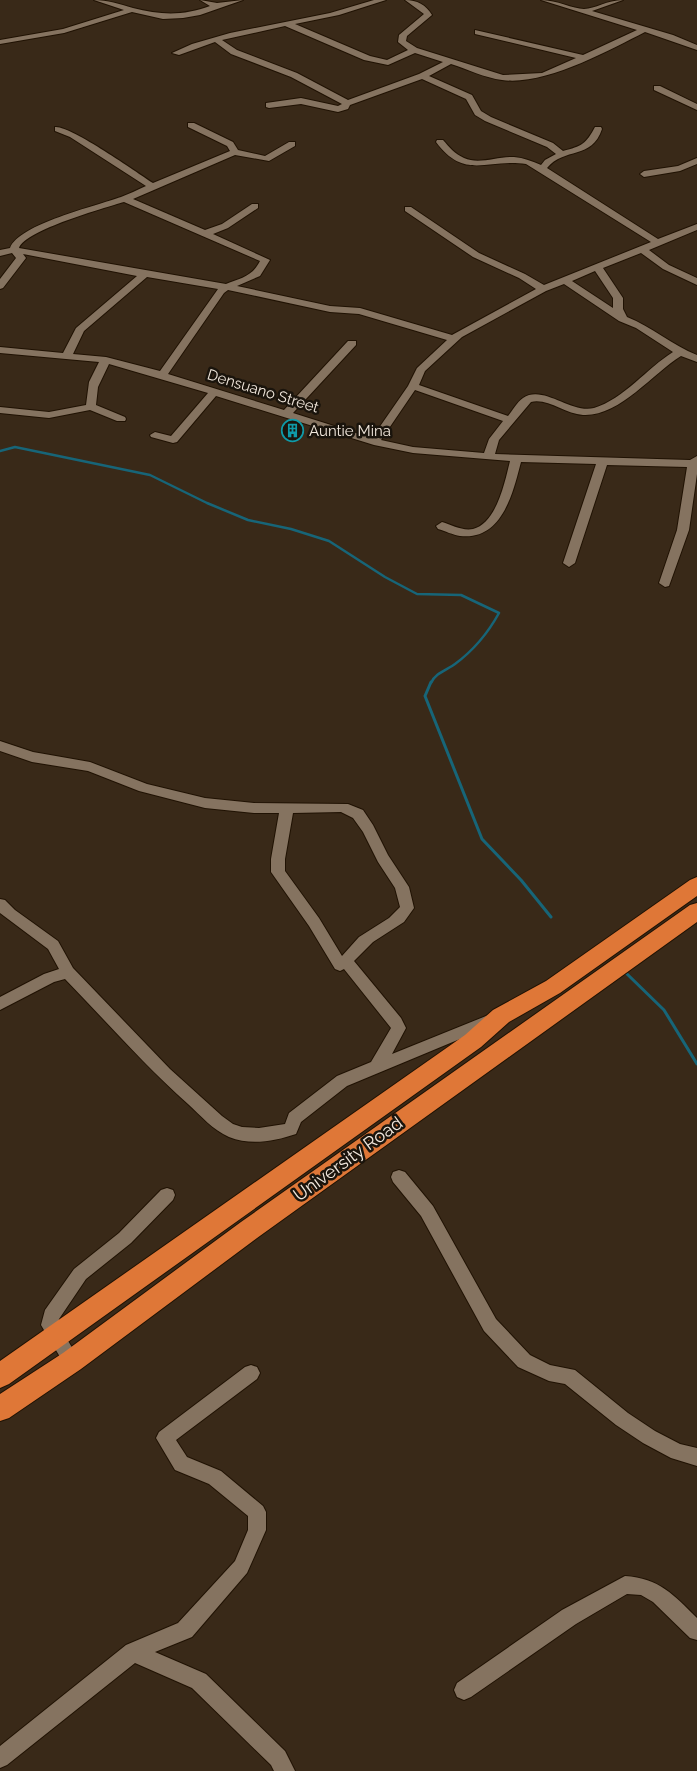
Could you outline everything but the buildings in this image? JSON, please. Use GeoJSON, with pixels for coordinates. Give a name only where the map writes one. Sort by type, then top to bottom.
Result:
{"type":"FeatureCollection","features":[{"type":"Feature","properties":{"kind":"highway","name":"University Road"},"geometry":{"type":"LineString","coordinates":[[0,1376],[473,1041],[501,1016],[553,987],[697,885]]}},
{"type":"Feature","properties":{"kind":"highway","name":"University Road"},"geometry":{"type":"LineString","coordinates":[[0,1409],[72,1361],[403,1120],[697,911]]}},
{"type":"Feature","properties":{"kind":"street"},"geometry":{"type":"LineString","coordinates":[[98,0],[132,10],[183,17],[239,0]]}},
{"type":"Feature","properties":{"kind":"street"},"geometry":{"type":"LineString","coordinates":[[204,0],[221,6]]}},
{"type":"Feature","properties":{"kind":"street"},"geometry":{"type":"LineString","coordinates":[[176,53],[192,46],[331,15],[382,0]]}},
{"type":"Feature","properties":{"kind":"street"},"geometry":{"type":"LineString","coordinates":[[409,0],[428,14],[403,35],[402,42],[414,50],[503,78],[543,75],[642,30]]}},
{"type":"Feature","properties":{"kind":"street"},"geometry":{"type":"LineString","coordinates":[[545,0],[697,48]]}},
{"type":"Feature","properties":{"kind":"street"},"geometry":{"type":"LineString","coordinates":[[583,12],[619,0]]}},
{"type":"Feature","properties":{"kind":"street"},"geometry":{"type":"LineString","coordinates":[[0,42],[64,31],[132,10]]}},
{"type":"Feature","properties":{"kind":"street"},"geometry":{"type":"LineString","coordinates":[[286,24],[367,58],[388,63],[414,50]]}},
{"type":"Feature","properties":{"kind":"street"},"geometry":{"type":"LineString","coordinates":[[478,32],[584,58]]}},
{"type":"Feature","properties":{"kind":"street"},"geometry":{"type":"LineString","coordinates":[[217,40],[234,52],[286,72],[347,103]]}},
{"type":"Feature","properties":{"kind":"street"},"geometry":{"type":"LineString","coordinates":[[268,105],[307,101],[338,109],[345,107],[347,103],[422,76],[451,61]]}},
{"type":"Feature","properties":{"kind":"street"},"geometry":{"type":"LineString","coordinates":[[422,76],[469,97],[478,113],[488,119],[550,146],[561,154]]}},
{"type":"Feature","properties":{"kind":"street"},"geometry":{"type":"LineString","coordinates":[[657,88],[697,107]]}},
{"type":"Feature","properties":{"kind":"street"},"geometry":{"type":"LineString","coordinates":[[192,125],[230,144],[234,148],[234,152]]}},
{"type":"Feature","properties":{"kind":"street"},"geometry":{"type":"LineString","coordinates":[[58,129],[74,135],[153,187]]}},
{"type":"Feature","properties":{"kind":"street"},"geometry":{"type":"LineString","coordinates":[[542,169],[545,164],[561,154],[582,149],[595,140],[598,129]]}},
{"type":"Feature","properties":{"kind":"street"},"geometry":{"type":"LineString","coordinates":[[440,142],[447,153],[463,162],[478,164],[515,158],[533,163],[658,243]]}},
{"type":"Feature","properties":{"kind":"street"},"geometry":{"type":"LineString","coordinates":[[14,250],[17,242],[26,235],[76,214],[125,200],[191,169],[234,152],[266,159],[292,144]]}},
{"type":"Feature","properties":{"kind":"street"},"geometry":{"type":"LineString","coordinates":[[644,174],[680,168],[697,162]]}},
{"type":"Feature","properties":{"kind":"street"},"geometry":{"type":"LineString","coordinates":[[125,200],[265,260],[255,276],[226,287],[199,320],[162,375]]}},
{"type":"Feature","properties":{"kind":"street"},"geometry":{"type":"LineString","coordinates":[[203,234],[224,226],[255,206]]}},
{"type":"Feature","properties":{"kind":"street"},"geometry":{"type":"LineString","coordinates":[[408,209],[476,255],[522,276],[543,289]]}},
{"type":"Feature","properties":{"kind":"street"},"geometry":{"type":"LineString","coordinates":[[374,442],[413,386],[421,370],[455,340],[458,334],[543,289],[697,227]]}},
{"type":"Feature","properties":{"kind":"street"},"geometry":{"type":"LineString","coordinates":[[642,249],[666,267],[697,282]]}},
{"type":"Feature","properties":{"kind":"street"},"geometry":{"type":"LineString","coordinates":[[0,286],[21,258],[14,250]]}},
{"type":"Feature","properties":{"kind":"street"},"geometry":{"type":"LineString","coordinates":[[0,253],[14,250],[226,287],[330,309],[360,311],[455,340]]}},
{"type":"Feature","properties":{"kind":"street"},"geometry":{"type":"LineString","coordinates":[[596,267],[618,298],[618,309],[623,319]]}},
{"type":"Feature","properties":{"kind":"street"},"geometry":{"type":"LineString","coordinates":[[67,356],[80,330],[146,274]]}},
{"type":"Feature","properties":{"kind":"street"},"geometry":{"type":"LineString","coordinates":[[565,280],[623,319],[640,326],[680,352],[697,359]]}},
{"type":"Feature","properties":{"kind":"street"},"geometry":{"type":"LineString","coordinates":[[286,414],[352,343]]}},
{"type":"Feature","properties":{"kind":"street","name":"Densuano Street"},"geometry":{"type":"LineString","coordinates":[[0,350],[106,360],[162,375],[374,442],[413,450],[458,455],[516,458],[696,462]]}},
{"type":"Feature","properties":{"kind":"street"},"geometry":{"type":"LineString","coordinates":[[489,456],[494,439],[508,420],[520,410],[527,400],[533,398],[552,401],[569,411],[584,413],[596,411],[635,386],[669,358],[680,352]]}},
{"type":"Feature","properties":{"kind":"street"},"geometry":{"type":"LineString","coordinates":[[91,407],[90,392],[94,380],[106,360]]}},
{"type":"Feature","properties":{"kind":"street"},"geometry":{"type":"LineString","coordinates":[[413,386],[508,420]]}},
{"type":"Feature","properties":{"kind":"street"},"geometry":{"type":"LineString","coordinates":[[155,435],[173,440],[214,392]]}},
{"type":"Feature","properties":{"kind":"street"},"geometry":{"type":"LineString","coordinates":[[0,410],[49,415],[91,407],[121,419]]}},
{"type":"Feature","properties":{"kind":"street"},"geometry":{"type":"LineString","coordinates":[[442,526],[456,533],[470,534],[483,529],[493,521],[499,513],[516,458]]}},
{"type":"Feature","properties":{"kind":"street"},"geometry":{"type":"LineString","coordinates":[[569,563],[603,461]]}},
{"type":"Feature","properties":{"kind":"street"},"geometry":{"type":"LineString","coordinates":[[665,583],[683,530],[696,462]]}},
{"type":"Feature","properties":{"kind":"street"},"geometry":{"type":"LineString","coordinates":[[0,746],[32,758],[90,767],[144,788],[205,803],[254,808],[287,807],[343,806],[358,814],[402,887],[407,908],[401,918],[367,939],[346,962],[340,965],[314,922],[278,872],[278,859],[287,807]]}},
{"type":"Feature","properties":{"kind":"street"},"geometry":{"type":"LineString","coordinates":[[0,904],[10,914],[53,945],[68,972],[141,1050],[187,1095],[229,1130],[254,1135],[275,1135],[291,1129],[294,1118],[342,1081],[501,1016]]}},
{"type":"Feature","properties":{"kind":"street"},"geometry":{"type":"LineString","coordinates":[[346,962],[399,1028],[378,1066]]}},
{"type":"Feature","properties":{"kind":"street"},"geometry":{"type":"LineString","coordinates":[[0,1004],[49,978],[68,972]]}},
{"type":"Feature","properties":{"kind":"street"},"geometry":{"type":"LineString","coordinates":[[399,1177],[427,1211],[490,1325],[524,1361],[549,1372],[570,1376],[622,1419],[649,1437],[677,1452],[697,1457]]}},
{"type":"Feature","properties":{"kind":"street"},"geometry":{"type":"LineString","coordinates":[[72,1361],[48,1321],[80,1274],[125,1238],[167,1195]]}},
{"type":"Feature","properties":{"kind":"street"},"geometry":{"type":"LineString","coordinates":[[0,1758],[133,1652],[185,1630],[241,1567],[257,1530],[257,1512],[214,1477],[182,1464],[165,1438],[251,1373]]}},
{"type":"Feature","properties":{"kind":"street"},"geometry":{"type":"LineString","coordinates":[[464,1690],[569,1618],[624,1585],[642,1586],[660,1595],[697,1631]]}},
{"type":"Feature","properties":{"kind":"street"},"geometry":{"type":"LineString","coordinates":[[133,1652],[200,1681],[278,1758],[286,1771]]}},
{"type":"Feature","properties":{"kind":"waterway"},"geometry":{"type":"LineString","coordinates":[[0,451],[15,447],[150,475],[207,503],[248,520],[291,529],[329,541],[385,577],[417,594],[461,595],[499,613],[474,647],[462,659],[438,674],[431,683]]}},
{"type":"Feature","properties":{"kind":"waterway"},"geometry":{"type":"LineString","coordinates":[[431,682],[425,696],[482,839],[521,880],[551,917]]}},
{"type":"Feature","properties":{"kind":"waterway"},"geometry":{"type":"LineString","coordinates":[[626,973],[664,1010],[697,1064]]}},
{"type":"Feature","properties":{"kind":"place","name":"Auntie Mina"},"geometry":{"type":"Point","coordinates":[293,431]}}]}
